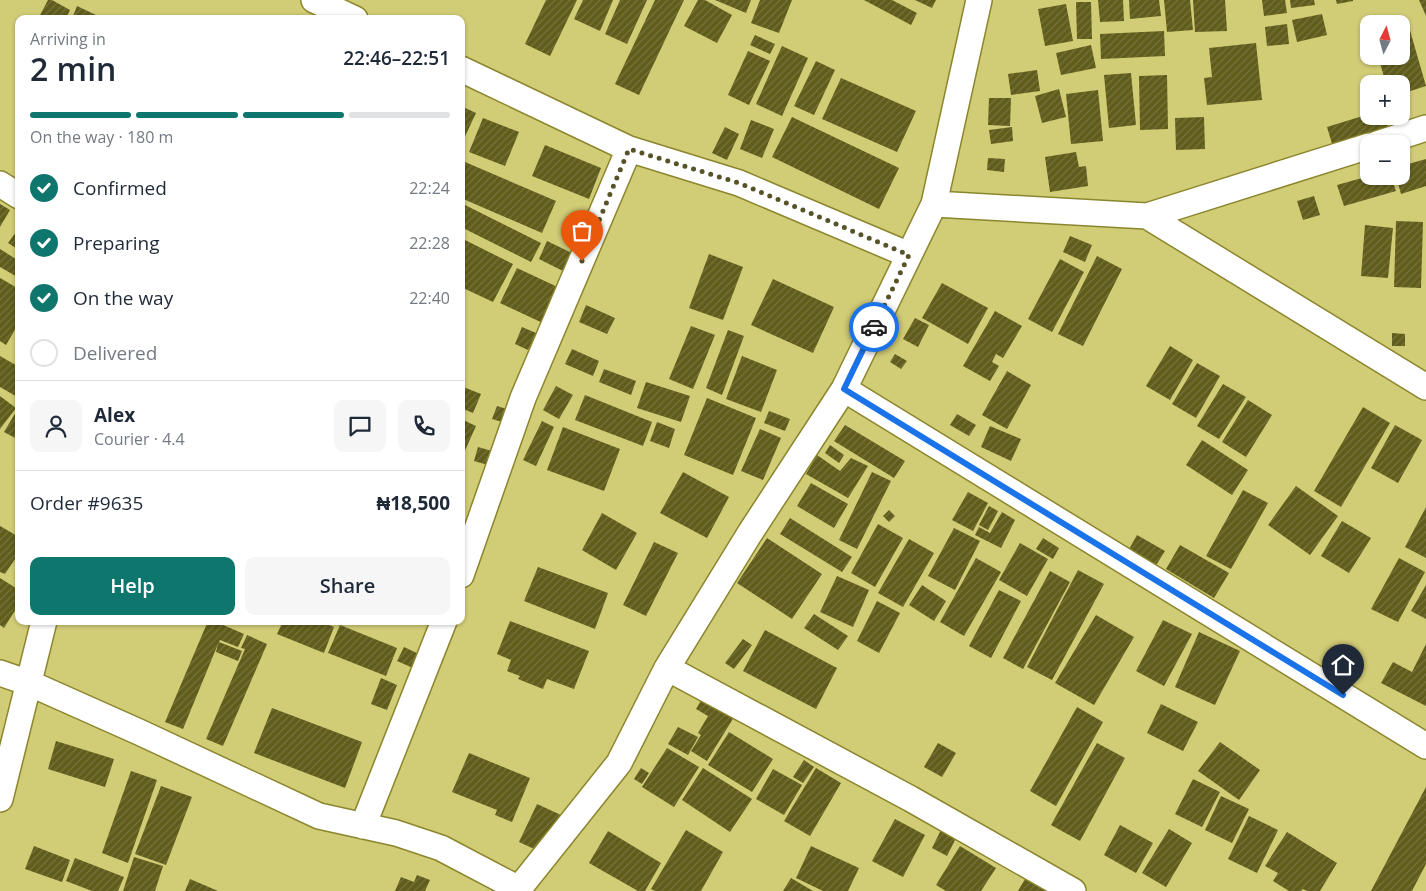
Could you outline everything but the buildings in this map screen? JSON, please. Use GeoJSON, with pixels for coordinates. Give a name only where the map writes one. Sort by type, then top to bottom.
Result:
{"type":"FeatureCollection","features":[{"type":"Feature","properties":{"kind":"street"},"geometry":{"type":"LineString","coordinates":[[314,0],[343,15]]}},
{"type":"Feature","properties":{"kind":"street"},"geometry":{"type":"LineString","coordinates":[[0,673],[29,683],[319,816],[396,833],[442,848],[518,890],[619,762],[667,668],[750,533],[844,389],[934,204],[980,0]]}},
{"type":"Feature","properties":{"kind":"street"},"geometry":{"type":"LineString","coordinates":[[465,71],[629,149],[739,183],[909,255]]}},
{"type":"Feature","properties":{"kind":"street"},"geometry":{"type":"LineString","coordinates":[[1405,135],[1426,128]]}},
{"type":"Feature","properties":{"kind":"street"},"geometry":{"type":"LineString","coordinates":[[465,564],[523,398],[629,149]]}},
{"type":"Feature","properties":{"kind":"street"},"geometry":{"type":"LineString","coordinates":[[934,204],[1147,216],[1360,149]]}},
{"type":"Feature","properties":{"kind":"street"},"geometry":{"type":"LineString","coordinates":[[0,184],[15,193]]}},
{"type":"Feature","properties":{"kind":"street"},"geometry":{"type":"LineString","coordinates":[[1147,216],[1426,387]]}},
{"type":"Feature","properties":{"kind":"street"},"geometry":{"type":"LineString","coordinates":[[844,389],[1426,746]]}},
{"type":"Feature","properties":{"kind":"street"},"geometry":{"type":"LineString","coordinates":[[0,799],[43,625]]}},
{"type":"Feature","properties":{"kind":"street"},"geometry":{"type":"LineString","coordinates":[[363,826],[442,625]]}},
{"type":"Feature","properties":{"kind":"street"},"geometry":{"type":"LineString","coordinates":[[667,668],[911,799],[1073,891]]}},
{"type":"Feature","properties":{"kind":"way so far"},"geometry":{"type":"LineString","coordinates":[[582,261],[629,149],[739,183],[909,255],[874,327]]}},
{"type":"Feature","properties":{"kind":"route"},"geometry":{"type":"LineString","coordinates":[[874,327],[844,389],[1343,695]]}}]}
